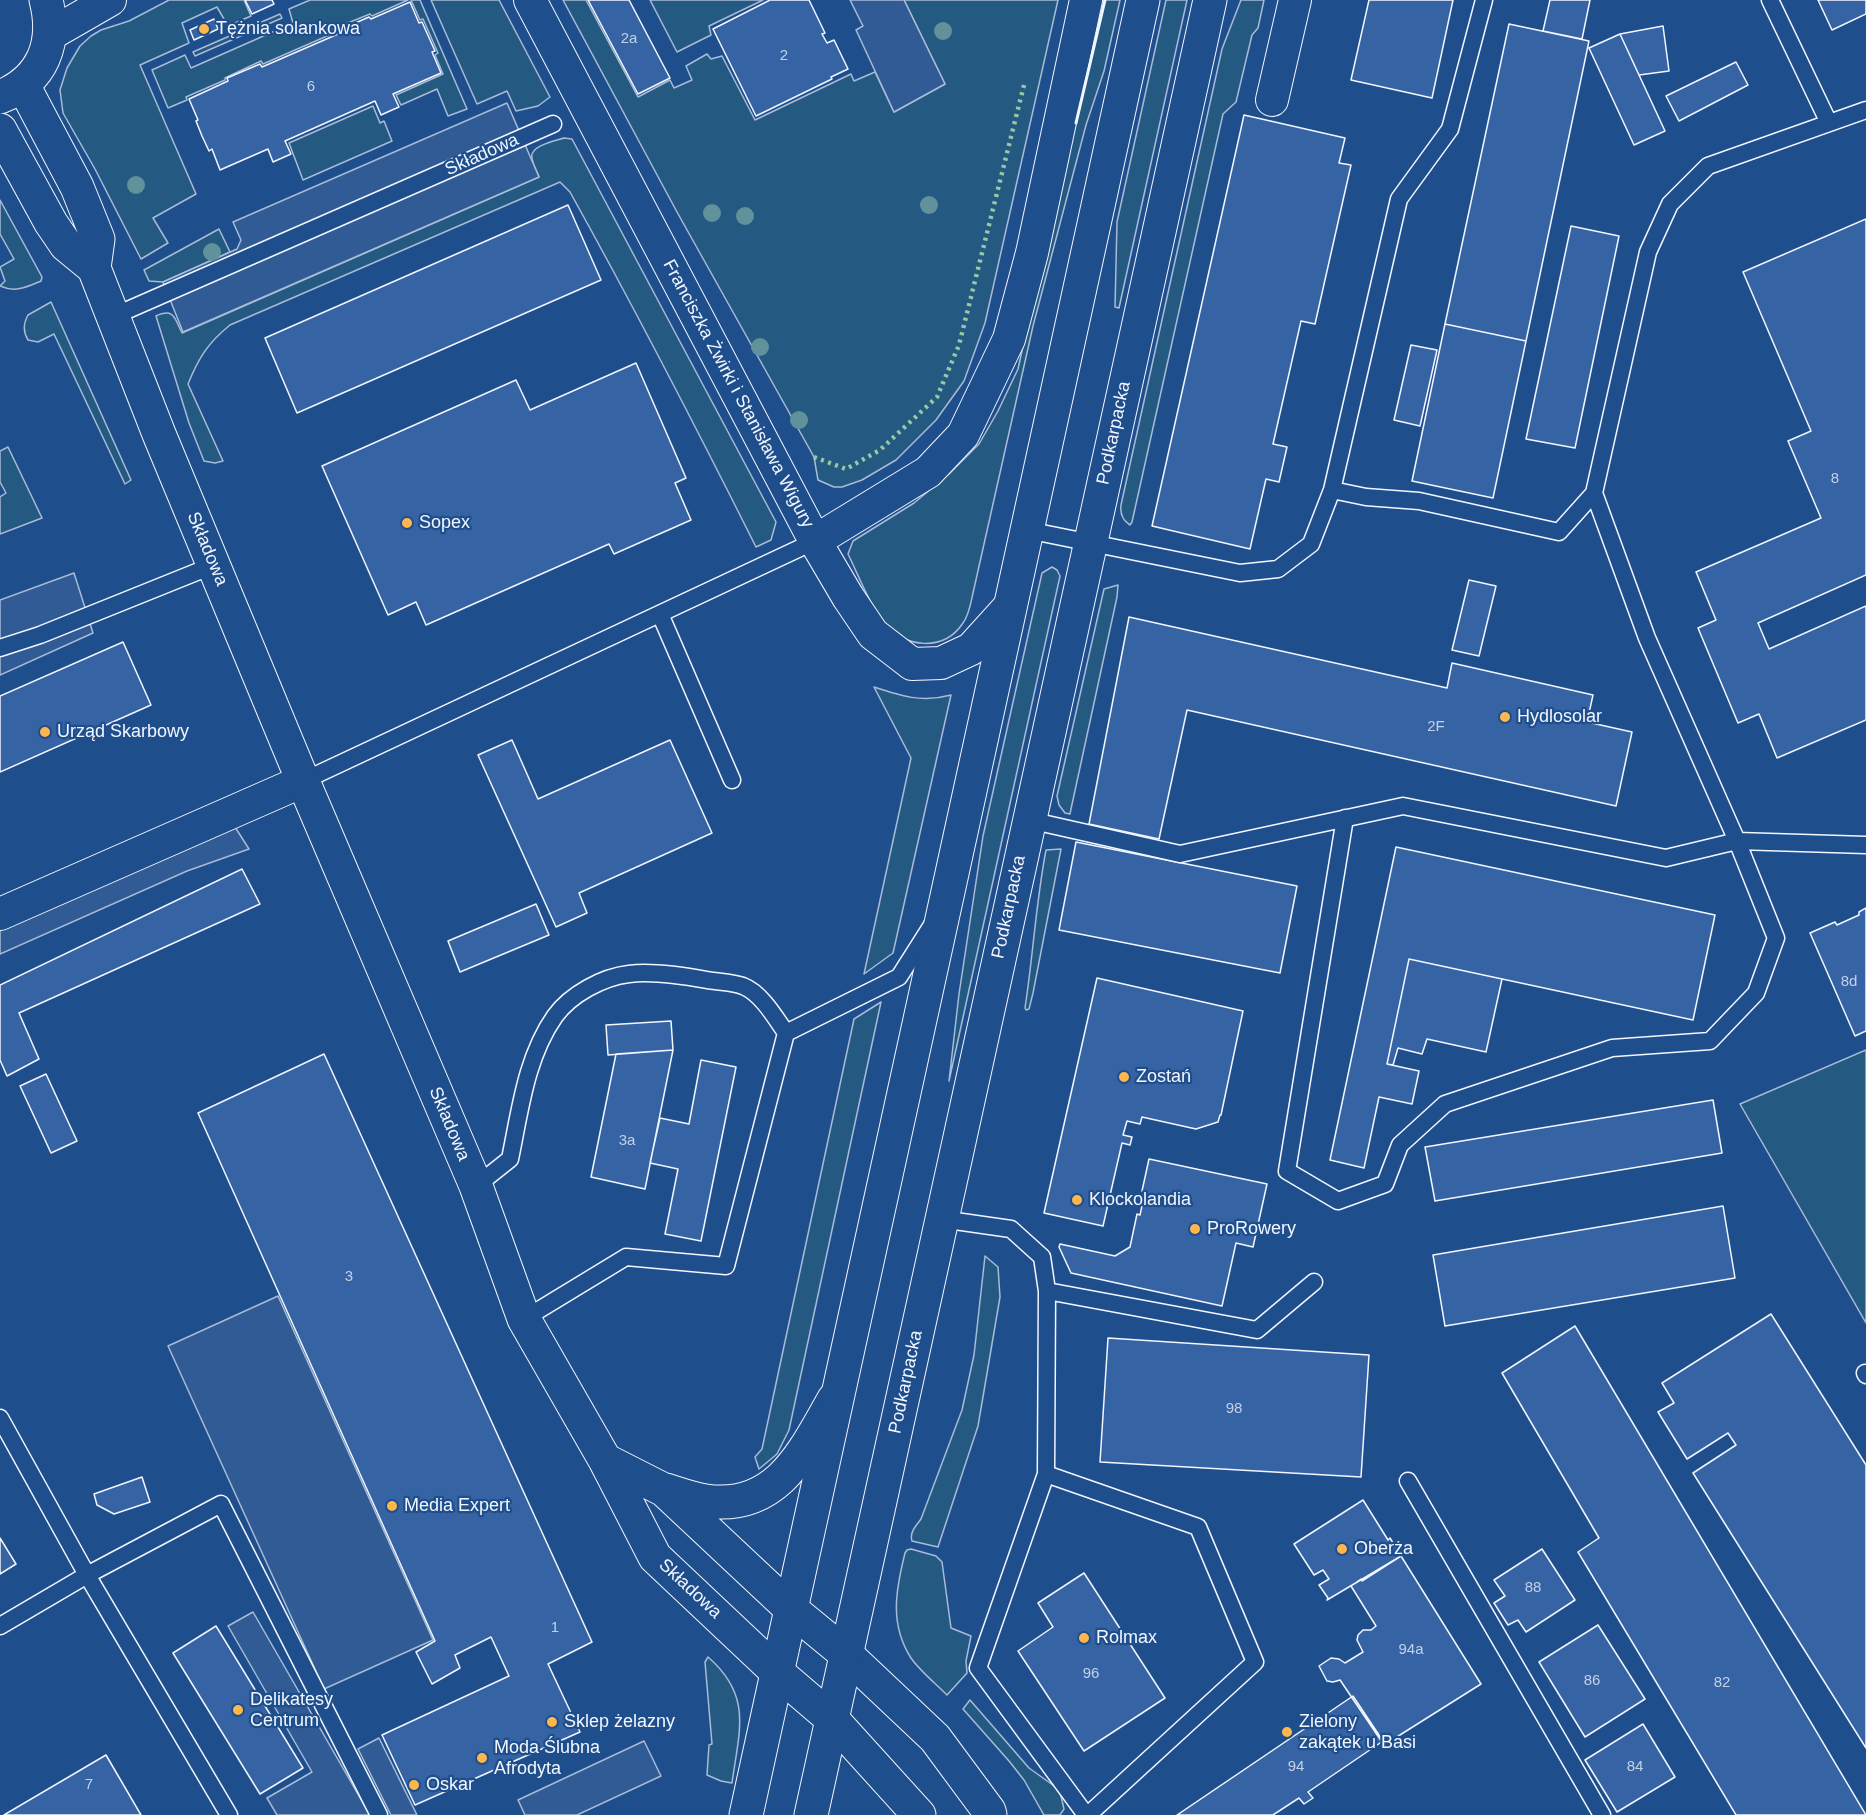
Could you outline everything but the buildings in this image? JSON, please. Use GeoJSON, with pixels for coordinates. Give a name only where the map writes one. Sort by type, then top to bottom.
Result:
{"type":"FeatureCollection","features":[{"type":"Feature","properties":{"kind":"main road"},"geometry":{"type":"LineString","coordinates":[[46,0],[51,34],[46,53],[37,70],[12,91],[77,187],[98,238],[94,268]]}},
{"type":"Feature","properties":{"kind":"main road"},"geometry":{"type":"LineString","coordinates":[[746,1815],[1143,0]]}},
{"type":"Feature","properties":{"kind":"main road","name":"Podkarpacka"},"geometry":{"type":"LineString","coordinates":[[811,1815],[1210,0]]}},
{"type":"Feature","properties":{"kind":"main road","name":"Składowa"},"geometry":{"type":"LineString","coordinates":[[0,130],[51,224],[66,245],[94,268],[159,434],[303,781],[476,1186],[524,1319],[605,1460],[655,1557],[777,1672],[832,1719],[919,1815]]}},
{"type":"Feature","properties":{"kind":"main road"},"geometry":{"type":"LineString","coordinates":[[605,1460],[664,1490],[704,1501],[722,1502],[741,1499],[765,1490],[789,1472],[801,1456],[840,1389]]}},
{"type":"Feature","properties":{"kind":"main road"},"geometry":{"type":"LineString","coordinates":[[664,1490],[791,1609],[847,1655],[935,1738],[990,1815]]}},
{"type":"Feature","properties":{"kind":"street"},"geometry":{"type":"LineString","coordinates":[[51,34],[110,0]]}},
{"type":"Feature","properties":{"kind":"street","name":"Franciszka Żwirki i Stanisława Wigury"},"geometry":{"type":"LineString","coordinates":[[530,0],[816,541],[848,597],[873,634],[912,664],[941,663],[971,649],[1010,606]]}},
{"type":"Feature","properties":{"kind":"street"},"geometry":{"type":"LineString","coordinates":[[816,541],[928,471],[963,435],[1009,339],[1032,253],[1086,0]]}},
{"type":"Feature","properties":{"kind":"street"},"geometry":{"type":"LineString","coordinates":[[1272,100],[1295,0]]}},
{"type":"Feature","properties":{"kind":"street"},"geometry":{"type":"LineString","coordinates":[[0,914],[303,781]]}},
{"type":"Feature","properties":{"kind":"lane"},"geometry":{"type":"LineString","coordinates":[[1027,530],[1240,573],[1278,569],[1311,544],[1332,490],[1399,199],[1450,129],[1484,0]]}},
{"type":"Feature","properties":{"kind":"lane"},"geometry":{"type":"LineString","coordinates":[[1770,0],[1829,123]]}},
{"type":"Feature","properties":{"kind":"lane"},"geometry":{"type":"LineString","coordinates":[[1332,490],[1366,497],[1419,501],[1559,532],[1594,493],[1648,252],[1670,204],[1708,166],[1866,110]]}},
{"type":"Feature","properties":{"kind":"lane","name":"Składowa"},"geometry":{"type":"LineString","coordinates":[[114,316],[553,124]]}},
{"type":"Feature","properties":{"kind":"lane"},"geometry":{"type":"LineString","coordinates":[[1345,818],[1287,1171],[1338,1201],[1385,1184],[1400,1145],[1445,1104],[1611,1048],[1710,1041],[1755,993],[1776,938],[1737,841],[1647,638],[1594,493]]}},
{"type":"Feature","properties":{"kind":"lane"},"geometry":{"type":"LineString","coordinates":[[303,781],[816,541]]}},
{"type":"Feature","properties":{"kind":"lane"},"geometry":{"type":"LineString","coordinates":[[0,648],[40,635],[214,565]]}},
{"type":"Feature","properties":{"kind":"lane"},"geometry":{"type":"LineString","coordinates":[[660,614],[732,780]]}},
{"type":"Feature","properties":{"kind":"lane"},"geometry":{"type":"LineString","coordinates":[[1029,820],[1180,854],[1403,806],[1666,858],[1737,841],[1866,845]]}},
{"type":"Feature","properties":{"kind":"lane"},"geometry":{"type":"LineString","coordinates":[[786,1033],[899,977],[946,902]]}},
{"type":"Feature","properties":{"kind":"lane"},"geometry":{"type":"LineString","coordinates":[[476,1186],[510,1159],[525,1084],[538,1048],[555,1016],[571,999],[590,988],[609,979],[630,974],[688,977],[744,986],[768,1006],[786,1033],[726,1266],[626,1257],[524,1319]]}},
{"type":"Feature","properties":{"kind":"lane"},"geometry":{"type":"LineString","coordinates":[[941,1219],[1011,1229],[1042,1257],[1047,1290],[1047,1474],[978,1668],[1087,1815],[1255,1662],[1198,1527],[1047,1474]]}},
{"type":"Feature","properties":{"kind":"lane"},"geometry":{"type":"LineString","coordinates":[[1047,1290],[1257,1330],[1314,1282]]}},
{"type":"Feature","properties":{"kind":"lane"},"geometry":{"type":"LineString","coordinates":[[0,1418],[87,1575],[229,1815]]}},
{"type":"Feature","properties":{"kind":"lane"},"geometry":{"type":"LineString","coordinates":[[1408,1481],[1602,1815]]}},
{"type":"Feature","properties":{"kind":"lane"},"geometry":{"type":"LineString","coordinates":[[0,1626],[87,1575],[221,1504],[379,1815]]}},
{"type":"Feature","properties":{"kind":"shaded area"},"geometry":{"type":"Polygon","coordinates":[[[169,0],[244,0],[251,16],[228,26],[217,7],[182,23],[189,43],[140,65],[196,194],[153,218],[168,243],[141,259],[95,169],[63,113],[60,90],[67,68],[80,46],[91,36],[101,30],[129,21],[169,0]]]}},
{"type":"Feature","properties":{"kind":"shaded area"},"geometry":{"type":"Polygon","coordinates":[[[310,0],[408,0],[372,16],[370,14],[333,29],[334,33],[263,64],[261,61],[168,108],[152,70],[185,55],[191,68],[293,23],[289,9],[310,0]]]}},
{"type":"Feature","properties":{"kind":"shaded area"},"geometry":{"type":"Polygon","coordinates":[[[411,0],[420,0],[467,109],[448,116],[437,89],[401,105],[396,95],[443,74],[435,55],[438,53],[423,19],[420,20],[411,0]]]}},
{"type":"Feature","properties":{"kind":"shaded area"},"geometry":{"type":"Polygon","coordinates":[[[431,0],[499,0],[550,97],[538,106],[516,111],[507,91],[477,104],[431,0]]]}},
{"type":"Feature","properties":{"kind":"shaded area"},"geometry":{"type":"Polygon","coordinates":[[[563,0],[586,0],[638,97],[670,80],[674,88],[692,80],[686,66],[707,54],[711,59],[722,56],[755,120],[851,74],[854,81],[875,72],[894,112],[945,84],[904,0],[1058,0],[985,323],[964,381],[936,420],[896,460],[862,480],[842,487],[834,487],[818,480],[814,457],[677,212],[563,0]]]}},
{"type":"Feature","properties":{"kind":"shaded area"},"geometry":{"type":"Polygon","coordinates":[[[650,0],[763,0],[709,26],[711,35],[677,52],[650,0]]]}},
{"type":"Feature","properties":{"kind":"shaded area"},"geometry":{"type":"Polygon","coordinates":[[[850,0],[904,0],[945,84],[894,112],[856,30],[863,26],[850,0]]]}},
{"type":"Feature","properties":{"kind":"shaded area"},"geometry":{"type":"Polygon","coordinates":[[[1102,0],[1120,0],[1104,71],[1086,125],[1033,326],[967,616],[955,632],[946,639],[924,643],[913,642],[893,632],[879,618],[848,554],[853,541],[914,503],[949,474],[979,444],[1018,369],[1064,158],[1102,0]]]}},
{"type":"Feature","properties":{"kind":"shaded area"},"geometry":{"type":"Polygon","coordinates":[[[1166,0],[1187,0],[1119,308],[1115,307],[1117,222],[1166,0]]]}},
{"type":"Feature","properties":{"kind":"shaded area"},"geometry":{"type":"Polygon","coordinates":[[[1241,0],[1264,0],[1258,28],[1252,35],[1236,102],[1223,114],[1130,525],[1122,516],[1121,505],[1222,49],[1241,0]]]}},
{"type":"Feature","properties":{"kind":"shaded area"},"geometry":{"type":"Polygon","coordinates":[[[280,14],[282,18],[195,56],[193,52],[280,14]]]}},
{"type":"Feature","properties":{"kind":"shaded area"},"geometry":{"type":"Polygon","coordinates":[[[507,103],[539,177],[183,332],[163,282],[237,249],[241,240],[233,222],[507,103]]]}},
{"type":"Feature","properties":{"kind":"shaded area"},"geometry":{"type":"Polygon","coordinates":[[[373,106],[380,123],[384,121],[392,141],[303,180],[289,143],[373,106]]]}},
{"type":"Feature","properties":{"kind":"shaded area"},"geometry":{"type":"Polygon","coordinates":[[[564,138],[572,139],[776,522],[771,540],[756,547],[618,280],[570,192],[560,182],[230,325],[205,351],[188,384],[223,461],[215,463],[204,461],[189,423],[156,316],[171,314],[182,333],[539,177],[532,158],[534,150],[564,138]]]}},
{"type":"Feature","properties":{"kind":"shaded area"},"geometry":{"type":"Polygon","coordinates":[[[0,200],[42,277],[41,281],[26,287],[11,289],[0,286],[5,281],[0,267],[14,259],[0,234],[0,200]]]}},
{"type":"Feature","properties":{"kind":"shaded area"},"geometry":{"type":"Polygon","coordinates":[[[219,229],[230,252],[163,282],[149,281],[144,270],[219,229]]]}},
{"type":"Feature","properties":{"kind":"shaded area"},"geometry":{"type":"Polygon","coordinates":[[[51,302],[131,480],[125,484],[54,334],[38,342],[28,340],[26,337],[24,328],[28,315],[51,302]]]}},
{"type":"Feature","properties":{"kind":"shaded area"},"geometry":{"type":"Polygon","coordinates":[[[8,447],[42,518],[0,534],[0,497],[6,493],[0,482],[0,451],[8,447]]]}},
{"type":"Feature","properties":{"kind":"shaded area"},"geometry":{"type":"Polygon","coordinates":[[[1052,567],[1060,576],[949,1081],[959,994],[983,836],[1042,573],[1052,567]]]}},
{"type":"Feature","properties":{"kind":"shaded area"},"geometry":{"type":"Polygon","coordinates":[[[74,573],[93,633],[0,675],[0,600],[74,573]]]}},
{"type":"Feature","properties":{"kind":"shaded area"},"geometry":{"type":"Polygon","coordinates":[[[1118,585],[1070,814],[1065,813],[1059,805],[1057,796],[1104,589],[1118,585]]]}},
{"type":"Feature","properties":{"kind":"shaded area"},"geometry":{"type":"Polygon","coordinates":[[[874,687],[903,696],[921,698],[951,695],[893,953],[864,974],[911,758],[874,687]]]}},
{"type":"Feature","properties":{"kind":"shaded area"},"geometry":{"type":"Polygon","coordinates":[[[235,827],[249,849],[187,871],[0,954],[0,921],[235,827]]]}},
{"type":"Feature","properties":{"kind":"shaded area"},"geometry":{"type":"Polygon","coordinates":[[[1061,849],[1033,993],[1029,1009],[1026,1010],[1046,850],[1061,849]]]}},
{"type":"Feature","properties":{"kind":"shaded area"},"geometry":{"type":"Polygon","coordinates":[[[881,1002],[789,1430],[777,1454],[759,1469],[755,1457],[762,1449],[854,1019],[881,1002]]]}},
{"type":"Feature","properties":{"kind":"shaded area"},"geometry":{"type":"Polygon","coordinates":[[[1866,1050],[1866,1323],[1740,1104],[1866,1050]]]}},
{"type":"Feature","properties":{"kind":"shaded area"},"geometry":{"type":"Polygon","coordinates":[[[985,1256],[998,1267],[1000,1297],[978,1426],[938,1547],[912,1541],[912,1535],[921,1519],[962,1410],[974,1355],[985,1256]]]}},
{"type":"Feature","properties":{"kind":"shaded area"},"geometry":{"type":"Polygon","coordinates":[[[278,1296],[433,1640],[324,1689],[168,1346],[278,1296]]]}},
{"type":"Feature","properties":{"kind":"shaded area"},"geometry":{"type":"Polygon","coordinates":[[[911,1549],[936,1556],[942,1562],[951,1628],[971,1636],[966,1661],[967,1673],[947,1695],[911,1658],[900,1632],[896,1606],[897,1593],[905,1553],[911,1549]]]}},
{"type":"Feature","properties":{"kind":"shaded area"},"geometry":{"type":"Polygon","coordinates":[[[253,1612],[370,1815],[277,1815],[267,1798],[312,1772],[228,1626],[253,1612]]]}},
{"type":"Feature","properties":{"kind":"shaded area"},"geometry":{"type":"Polygon","coordinates":[[[708,1657],[722,1671],[732,1686],[740,1715],[732,1783],[707,1775],[709,1745],[712,1744],[705,1662],[708,1657]]]}},
{"type":"Feature","properties":{"kind":"shaded area"},"geometry":{"type":"Polygon","coordinates":[[[970,1700],[1029,1768],[1057,1788],[1064,1809],[1060,1815],[1044,1815],[1024,1780],[963,1709],[970,1700]]]}},
{"type":"Feature","properties":{"kind":"shaded area"},"geometry":{"type":"Polygon","coordinates":[[[379,1738],[417,1815],[391,1815],[358,1749],[379,1738]]]}},
{"type":"Feature","properties":{"kind":"shaded area"},"geometry":{"type":"Polygon","coordinates":[[[644,1741],[661,1776],[577,1815],[525,1815],[518,1800],[644,1741]]]}},
{"type":"Feature","properties":{"kind":"hedge"},"geometry":{"type":"LineString","coordinates":[[814,457],[846,469],[880,450],[937,397],[959,345],[1025,81]]}},
{"type":"Feature","properties":{"kind":"wall"},"geometry":{"type":"LineString","coordinates":[[1076,123],[1105,0]]}},
{"type":"Feature","properties":{"kind":"place","name":"Tężnia solankowa"},"geometry":{"type":"Point","coordinates":[204,29]}},
{"type":"Feature","properties":{"kind":"place","name":"Sopex"},"geometry":{"type":"Point","coordinates":[407,523]}},
{"type":"Feature","properties":{"kind":"place","name":"Hydlosolar"},"geometry":{"type":"Point","coordinates":[1505,717]}},
{"type":"Feature","properties":{"kind":"place","name":"Urząd Skarbowy"},"geometry":{"type":"Point","coordinates":[45,732]}},
{"type":"Feature","properties":{"kind":"place","name":"Zostań"},"geometry":{"type":"Point","coordinates":[1124,1077]}},
{"type":"Feature","properties":{"kind":"place","name":"Klockolandia"},"geometry":{"type":"Point","coordinates":[1077,1200]}},
{"type":"Feature","properties":{"kind":"place","name":"ProRowery"},"geometry":{"type":"Point","coordinates":[1195,1229]}},
{"type":"Feature","properties":{"kind":"place","name":"Media Expert"},"geometry":{"type":"Point","coordinates":[392,1506]}},
{"type":"Feature","properties":{"kind":"place","name":"Oberża"},"geometry":{"type":"Point","coordinates":[1342,1549]}},
{"type":"Feature","properties":{"kind":"place","name":"Rolmax"},"geometry":{"type":"Point","coordinates":[1084,1638]}},
{"type":"Feature","properties":{"kind":"place","name":"Delikatesy Centrum"},"geometry":{"type":"Point","coordinates":[238,1710]}},
{"type":"Feature","properties":{"kind":"place","name":"Sklep żelazny"},"geometry":{"type":"Point","coordinates":[552,1722]}},
{"type":"Feature","properties":{"kind":"place","name":"Zielony zakątek u Basi"},"geometry":{"type":"Point","coordinates":[1287,1732]}},
{"type":"Feature","properties":{"kind":"place","name":"Moda Ślubna Afrodyta"},"geometry":{"type":"Point","coordinates":[482,1758]}},
{"type":"Feature","properties":{"kind":"place","name":"Oskar"},"geometry":{"type":"Point","coordinates":[414,1785]}}]}
